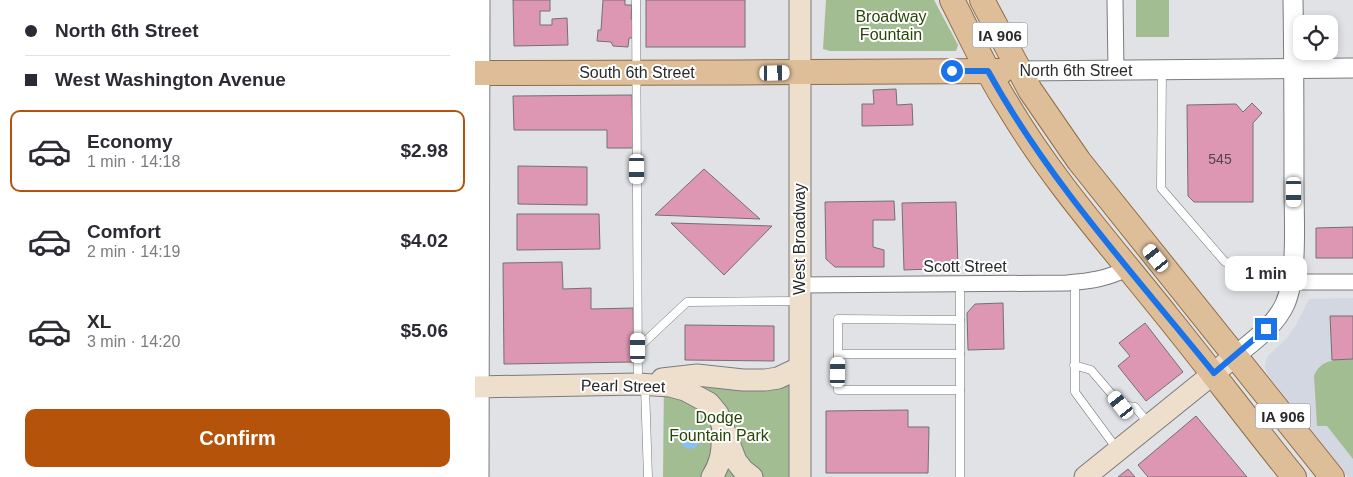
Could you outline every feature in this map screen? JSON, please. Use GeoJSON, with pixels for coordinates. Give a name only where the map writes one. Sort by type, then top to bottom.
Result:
{"type":"FeatureCollection","features":[{"type":"Feature","properties":{"kind":"main road","name":"West Broadway"},"geometry":{"type":"LineString","coordinates":[[800,0],[800,477]]}},
{"type":"Feature","properties":{"kind":"main road","name":"IA 906"},"geometry":{"type":"LineString","coordinates":[[952,0],[1006,104],[1036,149],[1294,477]]}},
{"type":"Feature","properties":{"kind":"main road","name":"IA 906"},"geometry":{"type":"LineString","coordinates":[[981,0],[1019,71],[1053,125],[1079,161],[1332,477]]}},
{"type":"Feature","properties":{"kind":"main road","name":"North 6th Street"},"geometry":{"type":"LineString","coordinates":[[799,72],[1019,71]]}},
{"type":"Feature","properties":{"kind":"main road","name":"South 6th Street"},"geometry":{"type":"LineString","coordinates":[[478,73],[799,72]]}},
{"type":"Feature","properties":{"kind":"main road"},"geometry":{"type":"LineString","coordinates":[[1085,477],[1235,356]]}},
{"type":"Feature","properties":{"kind":"main road"},"geometry":{"type":"LineString","coordinates":[[641,385],[671,377],[697,375],[743,380],[765,380],[778,378],[799,368]]}},
{"type":"Feature","properties":{"kind":"main road","name":"Pearl Street"},"geometry":{"type":"LineString","coordinates":[[478,387],[670,386],[697,395],[709,404],[717,414],[736,461],[752,477]]}},
{"type":"Feature","properties":{"kind":"main road"},"geometry":{"type":"LineString","coordinates":[[712,477],[721,456],[722,426]]}},
{"type":"Feature","properties":{"kind":"street"},"geometry":{"type":"LineString","coordinates":[[481,477],[478,387],[478,73],[482,0]]}},
{"type":"Feature","properties":{"kind":"street"},"geometry":{"type":"LineString","coordinates":[[1115,0],[1115,70]]}},
{"type":"Feature","properties":{"kind":"street"},"geometry":{"type":"LineString","coordinates":[[1235,356],[1279,315],[1287,300],[1291,282],[1294,243],[1293,0]]}},
{"type":"Feature","properties":{"kind":"street","name":"North 6th Street"},"geometry":{"type":"LineString","coordinates":[[1019,71],[1353,68]]}},
{"type":"Feature","properties":{"kind":"street","name":"Scott Street"},"geometry":{"type":"LineString","coordinates":[[800,293],[959,284],[1075,282],[1111,277],[1129,268]]}},
{"type":"Feature","properties":{"kind":"street"},"geometry":{"type":"LineString","coordinates":[[1291,282],[1353,282]]}},
{"type":"Feature","properties":{"kind":"lane"},"geometry":{"type":"LineString","coordinates":[[637,0],[638,348],[648,477]]}},
{"type":"Feature","properties":{"kind":"lane"},"geometry":{"type":"LineString","coordinates":[[1162,70],[1161,188],[1225,262],[1262,266],[1291,282]]}},
{"type":"Feature","properties":{"kind":"lane"},"geometry":{"type":"LineString","coordinates":[[1075,282],[1075,392],[1119,451]]}},
{"type":"Feature","properties":{"kind":"lane"},"geometry":{"type":"LineString","coordinates":[[959,284],[960,477]]}},
{"type":"Feature","properties":{"kind":"lane"},"geometry":{"type":"LineString","coordinates":[[638,348],[687,302],[800,293]]}},
{"type":"Feature","properties":{"kind":"lane"},"geometry":{"type":"LineString","coordinates":[[960,320],[838,319],[837,390],[960,390]]}},
{"type":"Feature","properties":{"kind":"lane"},"geometry":{"type":"LineString","coordinates":[[838,354],[960,354]]}},
{"type":"Feature","properties":{"kind":"lane"},"geometry":{"type":"LineString","coordinates":[[1074,365],[1091,370],[1121,405],[1135,407],[1150,426]]}},
{"type":"Feature","properties":{"kind":"shaded area"},"geometry":{"type":"Polygon","coordinates":[[[1353,298],[1353,477],[1348,477],[1268,375],[1265,368],[1268,356],[1287,338],[1309,299],[1353,298]]]}},
{"type":"Feature","properties":{"kind":"green space","name":"Broadway Fountain"},"geometry":{"type":"Polygon","coordinates":[[[826,0],[934,0],[958,45],[956,51],[830,51],[823,49],[826,0]]]}},
{"type":"Feature","properties":{"kind":"green space"},"geometry":{"type":"Polygon","coordinates":[[[1136,0],[1169,0],[1169,37],[1136,37],[1136,0]]]}},
{"type":"Feature","properties":{"kind":"green space"},"geometry":{"type":"Polygon","coordinates":[[[1353,359],[1353,459],[1327,426],[1317,426],[1314,376],[1317,370],[1325,363],[1335,360],[1353,359]]]}},
{"type":"Feature","properties":{"kind":"green space","name":"Dodge Fountain Park"},"geometry":{"type":"Polygon","coordinates":[[[799,368],[800,477],[663,477],[664,378],[799,368]]]}},
{"type":"Feature","properties":{"kind":"water"},"geometry":{"type":"Polygon","coordinates":[[[690,429],[697,432],[700,439],[697,446],[690,449],[683,446],[680,439],[683,432],[690,429]]]}},
{"type":"Feature","properties":{"kind":"building"},"geometry":{"type":"Polygon","coordinates":[[[513,0],[550,0],[550,11],[540,11],[540,25],[552,25],[552,19],[567,18],[568,45],[514,46],[513,0]]]}},
{"type":"Feature","properties":{"kind":"building"},"geometry":{"type":"Polygon","coordinates":[[[603,0],[625,0],[625,5],[632,5],[631,19],[635,19],[634,38],[629,38],[628,47],[613,46],[611,42],[597,41],[598,30],[601,30],[603,0]]]}},
{"type":"Feature","properties":{"kind":"building"},"geometry":{"type":"Polygon","coordinates":[[[646,0],[745,0],[745,47],[646,47],[646,0]]]}},
{"type":"Feature","properties":{"kind":"building"},"geometry":{"type":"Polygon","coordinates":[[[896,89],[897,105],[912,104],[913,125],[862,126],[862,104],[874,104],[873,90],[896,89]]]}},
{"type":"Feature","properties":{"kind":"building"},"geometry":{"type":"Polygon","coordinates":[[[632,95],[633,148],[607,148],[607,130],[514,130],[513,96],[632,95]]]}},
{"type":"Feature","properties":{"kind":"building"},"geometry":{"type":"Polygon","coordinates":[[[1252,103],[1262,113],[1253,123],[1253,202],[1194,202],[1188,196],[1187,105],[1236,104],[1243,112],[1252,103]]]}},
{"type":"Feature","properties":{"kind":"building"},"geometry":{"type":"Polygon","coordinates":[[[518,166],[587,167],[587,205],[518,204],[518,166]]]}},
{"type":"Feature","properties":{"kind":"building"},"geometry":{"type":"Polygon","coordinates":[[[704,169],[760,219],[655,215],[704,169]]]}},
{"type":"Feature","properties":{"kind":"building"},"geometry":{"type":"Polygon","coordinates":[[[894,201],[895,220],[873,220],[873,247],[884,250],[884,267],[835,267],[826,259],[825,202],[894,201]]]}},
{"type":"Feature","properties":{"kind":"building"},"geometry":{"type":"Polygon","coordinates":[[[956,202],[958,268],[904,270],[902,203],[956,202]]]}},
{"type":"Feature","properties":{"kind":"building"},"geometry":{"type":"Polygon","coordinates":[[[517,214],[599,214],[600,249],[517,250],[517,214]]]}},
{"type":"Feature","properties":{"kind":"building"},"geometry":{"type":"Polygon","coordinates":[[[671,223],[772,226],[724,275],[671,223]]]}},
{"type":"Feature","properties":{"kind":"building"},"geometry":{"type":"Polygon","coordinates":[[[1353,227],[1353,258],[1316,258],[1316,228],[1353,227]]]}},
{"type":"Feature","properties":{"kind":"building"},"geometry":{"type":"Polygon","coordinates":[[[562,262],[563,289],[591,288],[591,309],[633,308],[634,362],[504,364],[503,263],[562,262]]]}},
{"type":"Feature","properties":{"kind":"building"},"geometry":{"type":"Polygon","coordinates":[[[1003,303],[1004,349],[968,350],[967,313],[975,304],[1003,303]]]}},
{"type":"Feature","properties":{"kind":"building"},"geometry":{"type":"Polygon","coordinates":[[[1330,316],[1353,316],[1353,359],[1332,360],[1330,316]]]}},
{"type":"Feature","properties":{"kind":"building"},"geometry":{"type":"Polygon","coordinates":[[[1145,323],[1183,372],[1146,401],[1118,366],[1130,356],[1119,343],[1145,323]]]}},
{"type":"Feature","properties":{"kind":"building"},"geometry":{"type":"Polygon","coordinates":[[[685,325],[774,326],[774,361],[685,360],[685,325]]]}},
{"type":"Feature","properties":{"kind":"building"},"geometry":{"type":"Polygon","coordinates":[[[908,410],[908,427],[929,427],[928,473],[826,473],[826,411],[908,410]]]}},
{"type":"Feature","properties":{"kind":"building"},"geometry":{"type":"Polygon","coordinates":[[[1196,416],[1247,477],[1148,477],[1138,465],[1196,416]]]}},
{"type":"Feature","properties":{"kind":"building"},"geometry":{"type":"Polygon","coordinates":[[[1128,469],[1135,477],[1118,477],[1128,469]]]}},
{"type":"Feature","properties":{"kind":"route"},"geometry":{"type":"LineString","coordinates":[[952,71],[988,71],[1006,104],[1047,165],[1214,373],[1266,329]]}}]}
